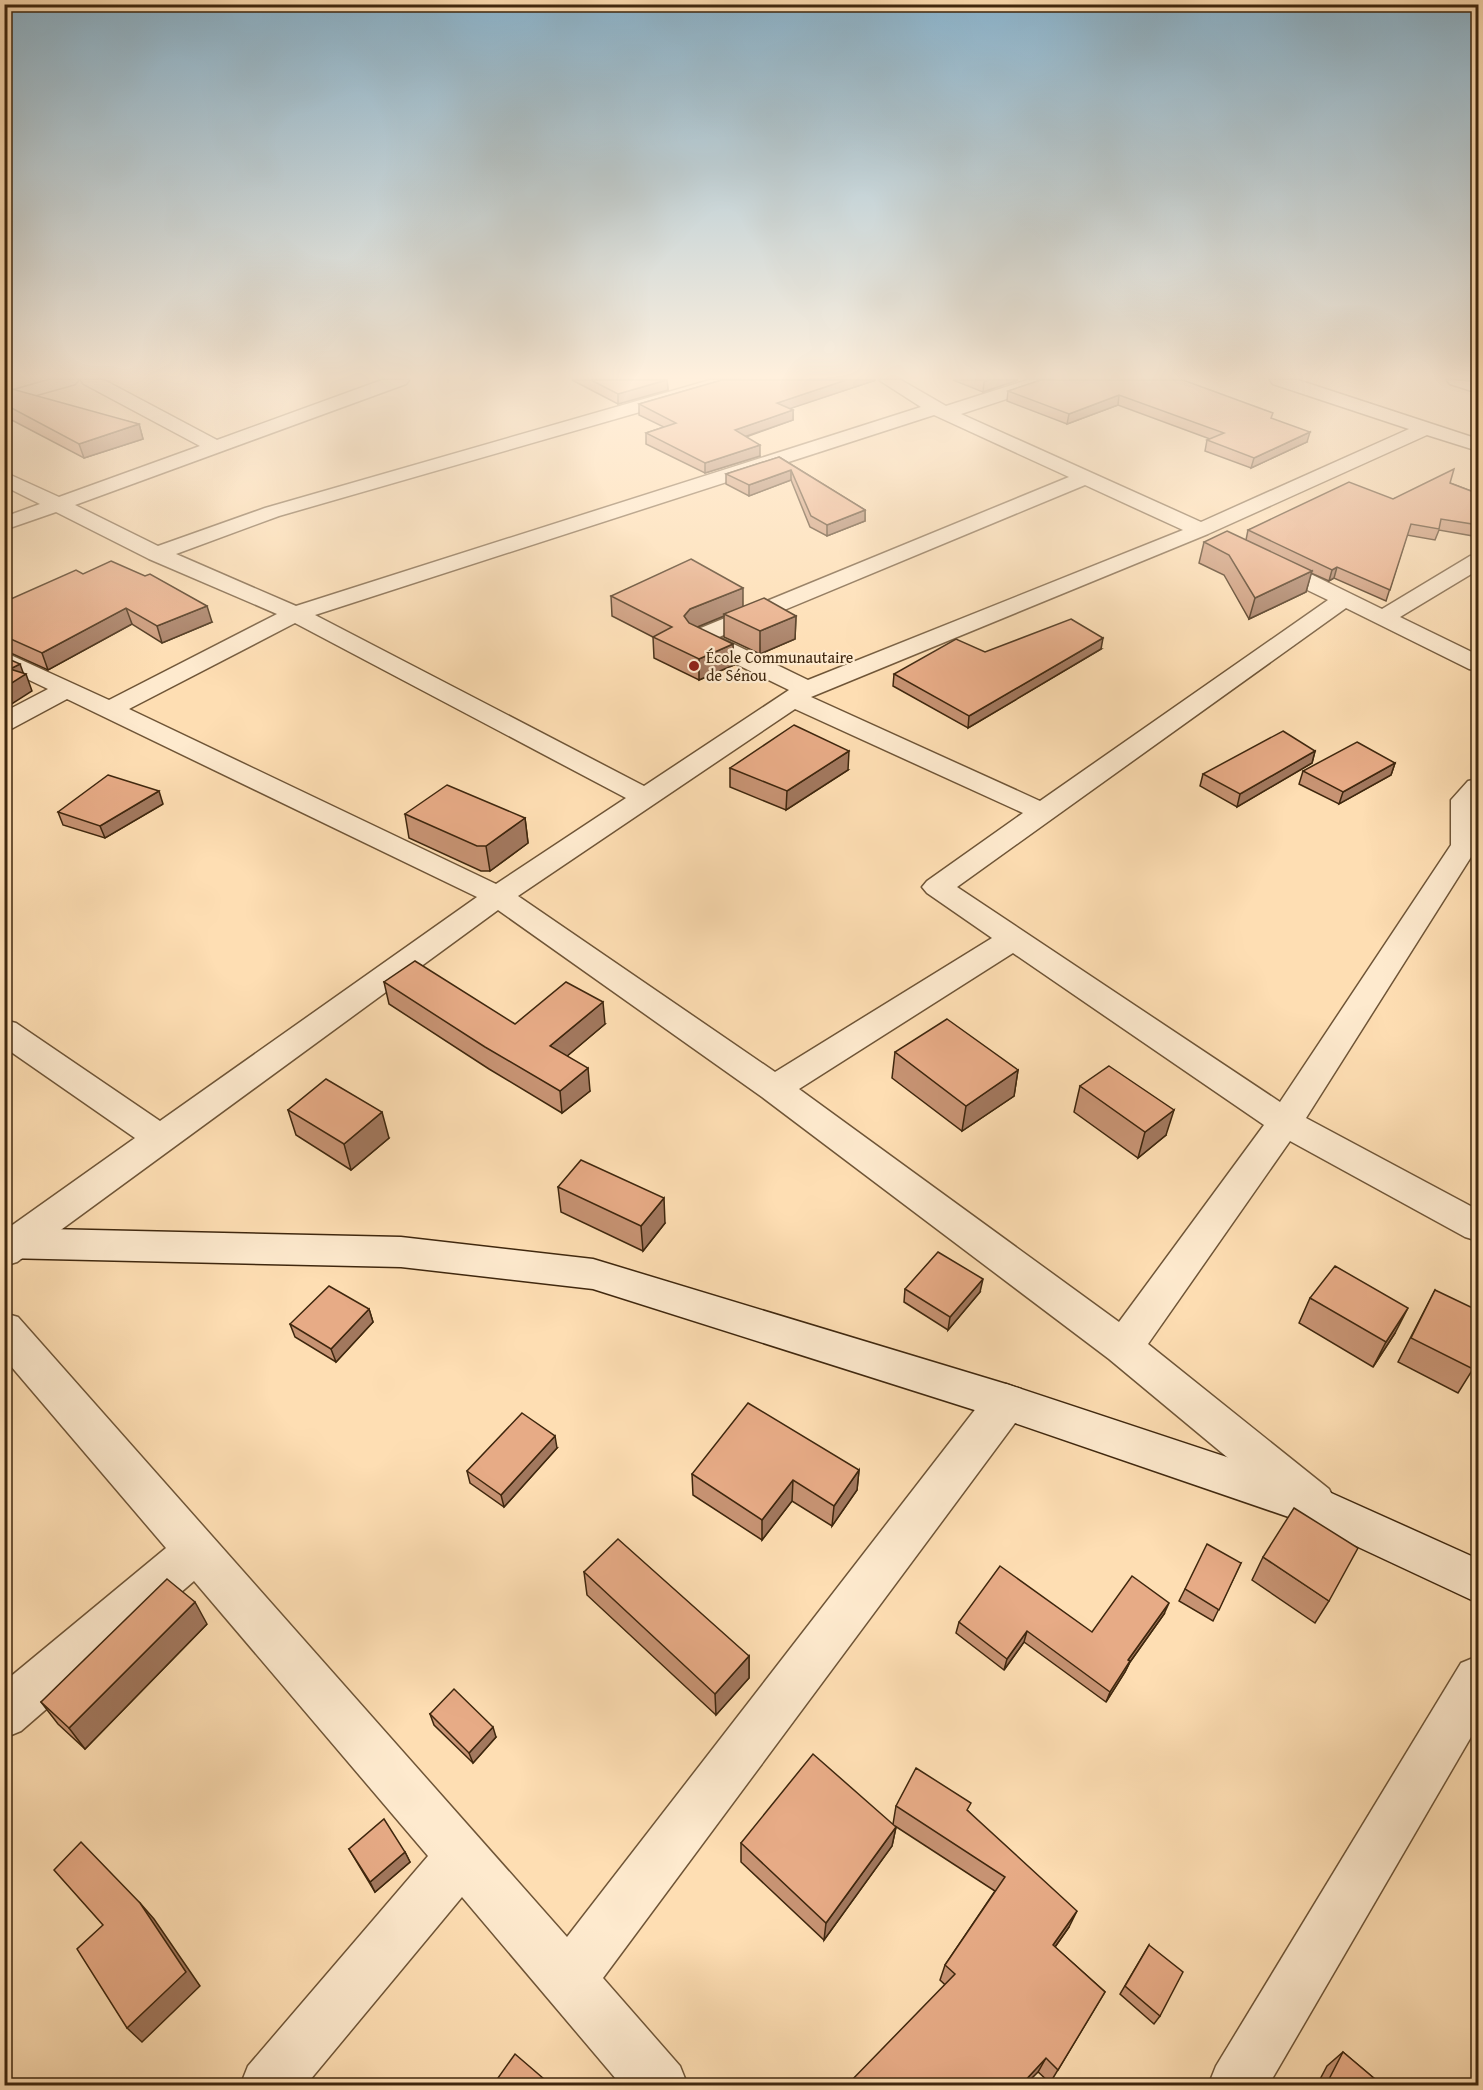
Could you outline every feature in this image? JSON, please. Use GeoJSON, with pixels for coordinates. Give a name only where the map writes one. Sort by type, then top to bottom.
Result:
{"type":"FeatureCollection","features":[{"type":"Feature","properties":{"kind":"street"},"geometry":{"type":"LineString","coordinates":[[5,478],[157,554],[295,614],[645,797]]}},
{"type":"Feature","properties":{"kind":"street"},"geometry":{"type":"LineString","coordinates":[[4,524],[132,478]]}},
{"type":"Feature","properties":{"kind":"street"},"geometry":{"type":"LineString","coordinates":[[157,554],[272,512],[392,478]]}},
{"type":"Feature","properties":{"kind":"street"},"geometry":{"type":"LineString","coordinates":[[110,709],[295,614],[726,478]]}},
{"type":"Feature","properties":{"kind":"street"},"geometry":{"type":"LineString","coordinates":[[1042,812],[800,694],[699,637],[1085,478]]}},
{"type":"Feature","properties":{"kind":"street"},"geometry":{"type":"LineString","coordinates":[[1087,478],[1211,535]]}},
{"type":"Feature","properties":{"kind":"street"},"geometry":{"type":"LineString","coordinates":[[8,1246],[498,896],[800,694],[1211,535],[1326,478]]}},
{"type":"Feature","properties":{"kind":"street"},"geometry":{"type":"LineString","coordinates":[[1252,555],[1479,664]]}},
{"type":"Feature","properties":{"kind":"street"},"geometry":{"type":"LineString","coordinates":[[1383,618],[1479,561]]}},
{"type":"Feature","properties":{"kind":"street"},"geometry":{"type":"LineString","coordinates":[[1344,599],[937,887],[1285,1122],[1479,1227]]}},
{"type":"Feature","properties":{"kind":"street"},"geometry":{"type":"LineString","coordinates":[[4,659],[498,896],[774,1088],[1123,1347],[1320,1508]]}},
{"type":"Feature","properties":{"kind":"street"},"geometry":{"type":"LineString","coordinates":[[4,723],[67,689]]}},
{"type":"Feature","properties":{"kind":"street"},"geometry":{"type":"LineString","coordinates":[[1123,1347],[1285,1122],[1465,845],[1465,800],[1479,787]]}},
{"type":"Feature","properties":{"kind":"street"},"geometry":{"type":"LineString","coordinates":[[774,1088],[1013,939]]}},
{"type":"Feature","properties":{"kind":"street"},"geometry":{"type":"LineString","coordinates":[[4,1031],[160,1138]]}},
{"type":"Feature","properties":{"kind":"street"},"geometry":{"type":"LineString","coordinates":[[8,1246],[401,1252],[593,1274],[1006,1402],[1320,1508],[1479,1581]]}},
{"type":"Feature","properties":{"kind":"street"},"geometry":{"type":"LineString","coordinates":[[4,1329],[660,2085]]}},
{"type":"Feature","properties":{"kind":"street"},"geometry":{"type":"LineString","coordinates":[[568,1980],[1006,1402]]}},
{"type":"Feature","properties":{"kind":"street"},"geometry":{"type":"LineString","coordinates":[[4,1714],[197,1550]]}},
{"type":"Feature","properties":{"kind":"street"},"geometry":{"type":"LineString","coordinates":[[1236,2085],[1479,1680]]}},
{"type":"Feature","properties":{"kind":"street"},"geometry":{"type":"LineString","coordinates":[[268,2085],[462,1856]]}},
{"type":"Feature","properties":{"kind":"building"},"geometry":{"type":"Polygon","coordinates":[[[733,478],[770,478],[749,485],[733,478]]]}},
{"type":"Feature","properties":{"kind":"building"},"geometry":{"type":"Polygon","coordinates":[[[794,478],[812,478],[865,510],[827,525],[811,516],[794,478]]]}},
{"type":"Feature","properties":{"kind":"building"},"geometry":{"type":"Polygon","coordinates":[[[1437,478],[1452,478],[1450,483],[1479,494],[1479,525],[1441,519],[1439,529],[1411,524],[1390,590],[1337,567],[1332,570],[1248,530],[1349,482],[1393,499],[1437,478]]]}},
{"type":"Feature","properties":{"kind":"building"},"geometry":{"type":"Polygon","coordinates":[[[1227,531],[1312,571],[1255,598],[1229,555],[1204,542],[1227,531]]]}},
{"type":"Feature","properties":{"kind":"building"},"geometry":{"type":"Polygon","coordinates":[[[691,559],[743,588],[690,609],[684,616],[689,623],[733,644],[699,659],[653,637],[672,627],[611,596],[691,559]]]}},
{"type":"Feature","properties":{"kind":"building"},"geometry":{"type":"Polygon","coordinates":[[[111,561],[145,576],[150,574],[207,606],[157,626],[126,608],[42,653],[4,636],[4,602],[76,570],[83,574],[111,561]]]}},
{"type":"Feature","properties":{"kind":"building"},"geometry":{"type":"Polygon","coordinates":[[[764,598],[796,616],[760,631],[724,614],[764,598]]]}},
{"type":"Feature","properties":{"kind":"building"},"geometry":{"type":"Polygon","coordinates":[[[1071,619],[1103,638],[969,716],[894,674],[956,639],[985,652],[1071,619]]]}},
{"type":"Feature","properties":{"kind":"building"},"geometry":{"type":"Polygon","coordinates":[[[4,657],[20,664],[10,669],[26,674],[4,688],[4,657]]]}},
{"type":"Feature","properties":{"kind":"building"},"geometry":{"type":"Polygon","coordinates":[[[794,725],[849,751],[787,791],[730,768],[794,725]]]}},
{"type":"Feature","properties":{"kind":"building"},"geometry":{"type":"Polygon","coordinates":[[[1283,731],[1315,751],[1240,794],[1203,774],[1283,731]]]}},
{"type":"Feature","properties":{"kind":"building"},"geometry":{"type":"Polygon","coordinates":[[[1357,742],[1395,763],[1343,792],[1303,771],[1357,742]]]}},
{"type":"Feature","properties":{"kind":"building"},"geometry":{"type":"Polygon","coordinates":[[[108,775],[159,791],[100,826],[58,812],[108,775]]]}},
{"type":"Feature","properties":{"kind":"building"},"geometry":{"type":"Polygon","coordinates":[[[447,785],[525,818],[486,846],[477,846],[405,814],[447,785]]]}},
{"type":"Feature","properties":{"kind":"building"},"geometry":{"type":"Polygon","coordinates":[[[415,961],[515,1024],[566,982],[603,1002],[550,1046],[588,1068],[560,1091],[485,1047],[384,982],[415,961]]]}},
{"type":"Feature","properties":{"kind":"building"},"geometry":{"type":"Polygon","coordinates":[[[947,1019],[1018,1070],[966,1106],[895,1052],[947,1019]]]}},
{"type":"Feature","properties":{"kind":"building"},"geometry":{"type":"Polygon","coordinates":[[[1109,1066],[1174,1110],[1145,1132],[1080,1086],[1109,1066]]]}},
{"type":"Feature","properties":{"kind":"building"},"geometry":{"type":"Polygon","coordinates":[[[326,1079],[382,1112],[344,1144],[288,1110],[326,1079]]]}},
{"type":"Feature","properties":{"kind":"building"},"geometry":{"type":"Polygon","coordinates":[[[581,1160],[664,1198],[641,1226],[558,1187],[581,1160]]]}},
{"type":"Feature","properties":{"kind":"building"},"geometry":{"type":"Polygon","coordinates":[[[938,1252],[983,1279],[950,1317],[905,1289],[938,1252]]]}},
{"type":"Feature","properties":{"kind":"building"},"geometry":{"type":"Polygon","coordinates":[[[1335,1266],[1408,1308],[1386,1342],[1310,1298],[1335,1266]]]}},
{"type":"Feature","properties":{"kind":"building"},"geometry":{"type":"Polygon","coordinates":[[[329,1286],[369,1309],[331,1349],[290,1324],[329,1286]]]}},
{"type":"Feature","properties":{"kind":"building"},"geometry":{"type":"Polygon","coordinates":[[[1435,1290],[1479,1311],[1479,1357],[1473,1369],[1411,1338],[1435,1290]]]}},
{"type":"Feature","properties":{"kind":"building"},"geometry":{"type":"Polygon","coordinates":[[[748,1403],[859,1470],[834,1506],[793,1480],[762,1520],[692,1474],[748,1403]]]}},
{"type":"Feature","properties":{"kind":"building"},"geometry":{"type":"Polygon","coordinates":[[[522,1413],[555,1436],[501,1495],[467,1471],[522,1413]]]}},
{"type":"Feature","properties":{"kind":"building"},"geometry":{"type":"Polygon","coordinates":[[[1294,1508],[1358,1548],[1329,1601],[1263,1557],[1294,1508]]]}},
{"type":"Feature","properties":{"kind":"building"},"geometry":{"type":"Polygon","coordinates":[[[618,1539],[749,1656],[715,1694],[584,1572],[618,1539]]]}},
{"type":"Feature","properties":{"kind":"building"},"geometry":{"type":"Polygon","coordinates":[[[1207,1544],[1241,1563],[1219,1610],[1185,1589],[1207,1544]]]}},
{"type":"Feature","properties":{"kind":"building"},"geometry":{"type":"Polygon","coordinates":[[[1000,1566],[1092,1632],[1132,1576],[1169,1603],[1128,1660],[1130,1661],[1110,1692],[1027,1631],[1007,1659],[959,1622],[1000,1566]]]}},
{"type":"Feature","properties":{"kind":"building"},"geometry":{"type":"Polygon","coordinates":[[[167,1579],[195,1602],[69,1728],[41,1702],[167,1579]]]}},
{"type":"Feature","properties":{"kind":"building"},"geometry":{"type":"Polygon","coordinates":[[[454,1689],[493,1727],[469,1753],[430,1714],[454,1689]]]}},
{"type":"Feature","properties":{"kind":"building"},"geometry":{"type":"Polygon","coordinates":[[[813,1754],[896,1827],[826,1923],[741,1843],[813,1754]]]}},
{"type":"Feature","properties":{"kind":"building"},"geometry":{"type":"Polygon","coordinates":[[[916,1768],[971,1803],[967,1810],[1077,1911],[1053,1945],[1105,1992],[1058,2070],[1046,2058],[1021,2085],[847,2085],[955,1974],[945,1965],[1005,1877],[896,1806],[916,1768]]]}},
{"type":"Feature","properties":{"kind":"building"},"geometry":{"type":"Polygon","coordinates":[[[384,1819],[405,1852],[370,1882],[349,1849],[384,1819]]]}},
{"type":"Feature","properties":{"kind":"building"},"geometry":{"type":"Polygon","coordinates":[[[81,1842],[140,1903],[186,1972],[127,2028],[77,1949],[103,1925],[54,1870],[81,1842]]]}},
{"type":"Feature","properties":{"kind":"building"},"geometry":{"type":"Polygon","coordinates":[[[1149,1945],[1183,1972],[1160,2016],[1125,1986],[1149,1945]]]}},
{"type":"Feature","properties":{"kind":"building"},"geometry":{"type":"Polygon","coordinates":[[[1343,2052],[1382,2085],[1326,2085],[1343,2052]]]}},
{"type":"Feature","properties":{"kind":"building"},"geometry":{"type":"Polygon","coordinates":[[[515,2054],[551,2085],[493,2085],[515,2054]]]}},
{"type":"Feature","properties":{"kind":"place","name":"École Communautaire de Sénou"},"geometry":{"type":"Point","coordinates":[694,666]}}]}
